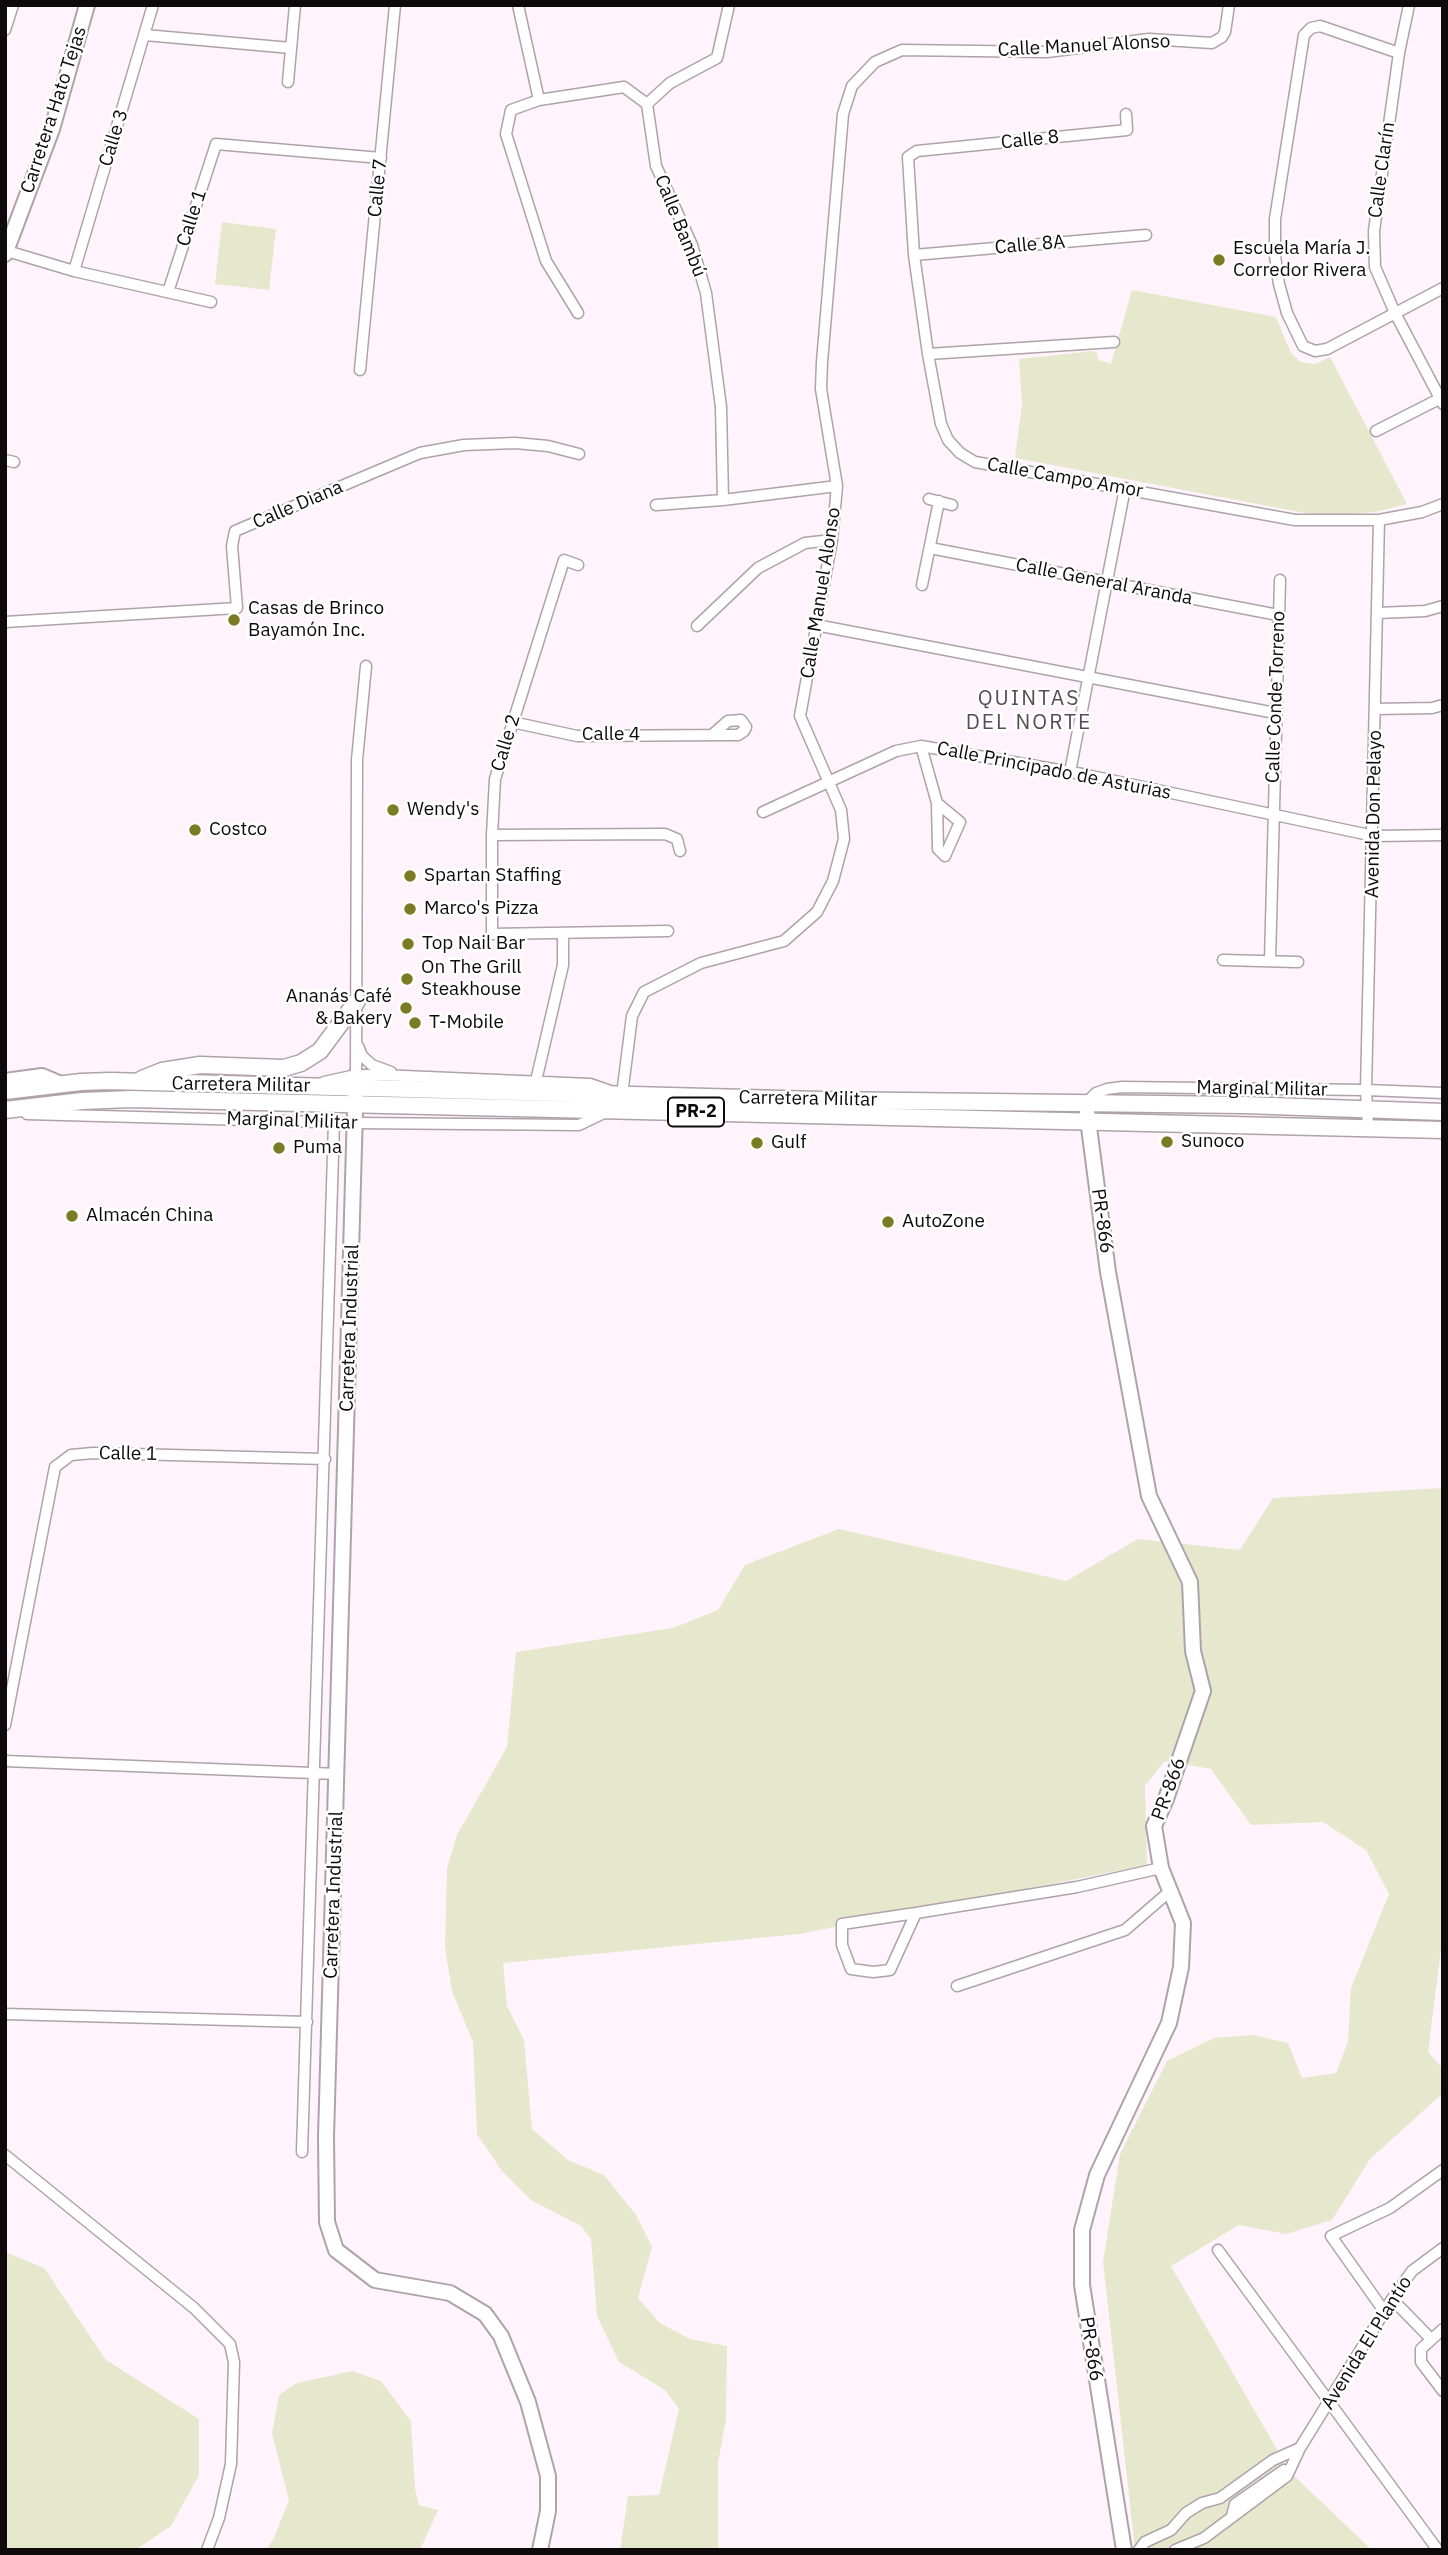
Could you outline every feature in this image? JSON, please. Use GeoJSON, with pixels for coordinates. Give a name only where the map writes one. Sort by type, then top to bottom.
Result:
{"type":"FeatureCollection","features":[{"type":"Feature","properties":{"kind":"main road"},"geometry":{"type":"LineString","coordinates":[[134,1082],[162,1071],[200,1065],[284,1068],[301,1063],[320,1051],[357,1001]]}},
{"type":"Feature","properties":{"kind":"main road","name":"Carretera Militar"},"geometry":{"type":"LineString","coordinates":[[5,1091],[89,1081],[1443,1112]]}},
{"type":"Feature","properties":{"kind":"main road","name":"Carretera Militar"},"geometry":{"type":"LineString","coordinates":[[5,1112],[70,1102],[356,1089],[611,1110],[1443,1130]]}},
{"type":"Feature","properties":{"kind":"street"},"geometry":{"type":"LineString","coordinates":[[5,30],[13,5]]}},
{"type":"Feature","properties":{"kind":"street","name":"Carretera Hato Tejas"},"geometry":{"type":"LineString","coordinates":[[6,253],[52,129],[87,5]]}},
{"type":"Feature","properties":{"kind":"street","name":"Calle 3"},"geometry":{"type":"LineString","coordinates":[[74,271],[153,5]]}},
{"type":"Feature","properties":{"kind":"street"},"geometry":{"type":"LineString","coordinates":[[288,82],[295,5]]}},
{"type":"Feature","properties":{"kind":"street","name":"Calle 7"},"geometry":{"type":"LineString","coordinates":[[360,370],[395,5]]}},
{"type":"Feature","properties":{"kind":"street"},"geometry":{"type":"LineString","coordinates":[[518,5],[539,100]]}},
{"type":"Feature","properties":{"kind":"street"},"geometry":{"type":"LineString","coordinates":[[579,313],[546,261],[506,134],[510,110],[539,100],[624,88],[647,104],[670,83],[716,58],[729,5]]}},
{"type":"Feature","properties":{"kind":"street","name":"Calle Manuel Alonso"},"geometry":{"type":"LineString","coordinates":[[622,1095],[632,1016],[645,992],[701,963],[784,941],[817,912],[833,881],[844,839],[841,810],[800,716],[832,540],[837,486],[821,389],[822,362],[843,114],[852,86],[875,62],[902,50],[1047,52],[1149,39],[1212,43],[1225,32],[1229,5]]}},
{"type":"Feature","properties":{"kind":"street","name":"Calle Clarín"},"geometry":{"type":"LineString","coordinates":[[1409,5],[1399,53],[1374,231],[1375,267],[1395,313],[1442,400]]}},
{"type":"Feature","properties":{"kind":"street"},"geometry":{"type":"LineString","coordinates":[[1399,53],[1320,26],[1307,31],[1303,40],[1275,219],[1275,256],[1279,284],[1287,313],[1304,346],[1315,351],[1321,351],[1443,288]]}},
{"type":"Feature","properties":{"kind":"street"},"geometry":{"type":"LineString","coordinates":[[145,35],[291,48]]}},
{"type":"Feature","properties":{"kind":"street","name":"Calle Bambú"},"geometry":{"type":"LineString","coordinates":[[647,104],[656,166],[692,245],[706,293],[721,407],[723,500]]}},
{"type":"Feature","properties":{"kind":"street","name":"Calle 8"},"geometry":{"type":"LineString","coordinates":[[917,151],[1127,130],[1126,114]]}},
{"type":"Feature","properties":{"kind":"street","name":"Calle 1"},"geometry":{"type":"LineString","coordinates":[[168,292],[216,144],[381,158]]}},
{"type":"Feature","properties":{"kind":"street","name":"Calle Campo Amor"},"geometry":{"type":"LineString","coordinates":[[917,151],[907,160],[914,256],[941,424],[948,440],[960,453],[975,462],[1295,520],[1379,520],[1422,512],[1443,504]]}},
{"type":"Feature","properties":{"kind":"street","name":"Calle 8A"},"geometry":{"type":"LineString","coordinates":[[914,256],[1146,234]]}},
{"type":"Feature","properties":{"kind":"street"},"geometry":{"type":"LineString","coordinates":[[6,253],[212,302]]}},
{"type":"Feature","properties":{"kind":"street"},"geometry":{"type":"LineString","coordinates":[[928,354],[1114,342]]}},
{"type":"Feature","properties":{"kind":"street"},"geometry":{"type":"LineString","coordinates":[[1376,431],[1442,400]]}},
{"type":"Feature","properties":{"kind":"street","name":"Calle Diana"},"geometry":{"type":"LineString","coordinates":[[5,622],[237,608],[232,546],[235,531],[420,453],[464,445],[515,443],[548,446],[579,454]]}},
{"type":"Feature","properties":{"kind":"street"},"geometry":{"type":"LineString","coordinates":[[656,505],[837,486]]}},
{"type":"Feature","properties":{"kind":"street"},"geometry":{"type":"LineString","coordinates":[[1070,772],[1125,488]]}},
{"type":"Feature","properties":{"kind":"street"},"geometry":{"type":"LineString","coordinates":[[922,585],[930,548],[934,500],[952,505]]}},
{"type":"Feature","properties":{"kind":"street","name":"Avenida Don Pelayo"},"geometry":{"type":"LineString","coordinates":[[1368,1129],[1366,1090],[1374,836],[1379,520]]}},
{"type":"Feature","properties":{"kind":"street"},"geometry":{"type":"LineString","coordinates":[[697,626],[758,568],[805,543],[832,540]]}},
{"type":"Feature","properties":{"kind":"street","name":"Calle General Aranda"},"geometry":{"type":"LineString","coordinates":[[930,548],[1278,615]]}},
{"type":"Feature","properties":{"kind":"street","name":"Calle 2"},"geometry":{"type":"LineString","coordinates":[[563,933],[492,934],[492,835],[495,779],[512,722],[564,560],[578,565]]}},
{"type":"Feature","properties":{"kind":"street","name":"Calle Conde Torreno"},"geometry":{"type":"LineString","coordinates":[[1270,961],[1280,580]]}},
{"type":"Feature","properties":{"kind":"street"},"geometry":{"type":"LineString","coordinates":[[1378,613],[1424,611],[1443,606]]}},
{"type":"Feature","properties":{"kind":"street"},"geometry":{"type":"LineString","coordinates":[[816,625],[1275,713]]}},
{"type":"Feature","properties":{"kind":"street"},"geometry":{"type":"LineString","coordinates":[[366,666],[357,760],[356,1089],[401,1076],[590,1084],[622,1095]]}},
{"type":"Feature","properties":{"kind":"street"},"geometry":{"type":"LineString","coordinates":[[1376,709],[1432,708],[1443,705]]}},
{"type":"Feature","properties":{"kind":"street","name":"Calle 4"},"geometry":{"type":"LineString","coordinates":[[512,722],[577,736],[712,735]]}},
{"type":"Feature","properties":{"kind":"street"},"geometry":{"type":"LineString","coordinates":[[921,746],[937,803],[938,849],[945,856],[960,822],[937,803]]}},
{"type":"Feature","properties":{"kind":"street","name":"Calle Principado de Asturias"},"geometry":{"type":"LineString","coordinates":[[763,812],[896,751],[921,746],[1070,772],[1374,836],[1443,835]]}},
{"type":"Feature","properties":{"kind":"street"},"geometry":{"type":"LineString","coordinates":[[492,835],[666,834],[677,839],[680,851]]}},
{"type":"Feature","properties":{"kind":"street"},"geometry":{"type":"LineString","coordinates":[[536,1081],[563,965],[563,933],[668,931]]}},
{"type":"Feature","properties":{"kind":"street"},"geometry":{"type":"LineString","coordinates":[[1223,960],[1298,962]]}},
{"type":"Feature","properties":{"kind":"street"},"geometry":{"type":"LineString","coordinates":[[356,1044],[362,1056],[372,1065],[401,1076]]}},
{"type":"Feature","properties":{"kind":"street"},"geometry":{"type":"LineString","coordinates":[[5,1081],[42,1076],[61,1084]]}},
{"type":"Feature","properties":{"kind":"street","name":"Marginal Militar"},"geometry":{"type":"LineString","coordinates":[[1086,1103],[1096,1093],[1122,1087],[1443,1093]]}},
{"type":"Feature","properties":{"kind":"street","name":"Carretera Industrial"},"geometry":{"type":"LineString","coordinates":[[356,1089],[326,2137],[327,2222],[336,2250],[375,2280],[450,2293],[485,2314],[501,2336],[528,2402],[548,2476],[548,2511],[540,2550]]}},
{"type":"Feature","properties":{"kind":"street","name":"PR-866"},"geometry":{"type":"LineString","coordinates":[[1086,1103],[1108,1272],[1149,1496],[1190,1582],[1193,1651],[1203,1691],[1154,1826],[1161,1868],[1183,1923],[1181,1967],[1169,2023],[1097,2175],[1082,2230],[1082,2286],[1125,2550]]}},
{"type":"Feature","properties":{"kind":"street","name":"Marginal Militar"},"geometry":{"type":"LineString","coordinates":[[5,1112],[356,1123],[579,1125],[611,1110]]}},
{"type":"Feature","properties":{"kind":"street"},"geometry":{"type":"LineString","coordinates":[[302,2152],[334,1122]]}},
{"type":"Feature","properties":{"kind":"street","name":"Calle 1"},"geometry":{"type":"LineString","coordinates":[[5,1725],[55,1467],[71,1455],[93,1453],[324,1459]]}},
{"type":"Feature","properties":{"kind":"street"},"geometry":{"type":"LineString","coordinates":[[5,1761],[338,1774]]}},
{"type":"Feature","properties":{"kind":"street"},"geometry":{"type":"LineString","coordinates":[[916,1913],[890,1970],[873,1972],[851,1969],[842,1945],[842,1924],[1077,1887],[1161,1868]]}},
{"type":"Feature","properties":{"kind":"street"},"geometry":{"type":"LineString","coordinates":[[957,1986],[1125,1930],[1169,1892]]}},
{"type":"Feature","properties":{"kind":"street"},"geometry":{"type":"LineString","coordinates":[[5,2014],[307,2022]]}},
{"type":"Feature","properties":{"kind":"street"},"geometry":{"type":"LineString","coordinates":[[5,2155],[194,2308],[230,2344],[234,2362],[230,2464],[219,2518],[207,2550]]}},
{"type":"Feature","properties":{"kind":"street"},"geometry":{"type":"LineString","coordinates":[[1384,2311],[1331,2236],[1390,2208],[1443,2170]]}},
{"type":"Feature","properties":{"kind":"street","name":"Avenida El Plantío"},"geometry":{"type":"LineString","coordinates":[[1178,2549],[1204,2538],[1287,2476],[1300,2448],[1392,2299],[1412,2271],[1443,2248]]}},
{"type":"Feature","properties":{"kind":"street"},"geometry":{"type":"LineString","coordinates":[[1218,2250],[1437,2549]]}},
{"type":"Feature","properties":{"kind":"street"},"geometry":{"type":"LineString","coordinates":[[1392,2299],[1431,2339]]}},
{"type":"Feature","properties":{"kind":"street"},"geometry":{"type":"LineString","coordinates":[[1443,2329],[1421,2349],[1421,2362],[1443,2391]]}},
{"type":"Feature","properties":{"kind":"street"},"geometry":{"type":"LineString","coordinates":[[1139,2550],[1144,2542],[1171,2530],[1186,2513],[1202,2503],[1220,2498],[1273,2460],[1300,2448]]}},
{"type":"Feature","properties":{"kind":"street"},"geometry":{"type":"LineString","coordinates":[[1220,2498],[1232,2516]]}},
{"type":"Feature","properties":{"kind":"street"},"geometry":{"type":"LineString","coordinates":[[1171,2530],[1178,2549]]}},
{"type":"Feature","properties":{"kind":"green space"},"geometry":{"type":"Polygon","coordinates":[[[222,222],[276,229],[269,290],[215,284],[222,222]]]}},
{"type":"Feature","properties":{"kind":"green space"},"geometry":{"type":"Polygon","coordinates":[[[1132,290],[1276,317],[1291,353],[1300,362],[1315,364],[1330,357],[1407,504],[1375,512],[1310,514],[1015,458],[1022,405],[1019,359],[1093,351],[1097,353],[1098,360],[1111,364],[1132,290]]]}},
{"type":"Feature","properties":{"kind":"green space"},"geometry":{"type":"Polygon","coordinates":[[[1443,1488],[1443,1934],[1428,2052],[1443,2069],[1443,2093],[1370,2159],[1332,2220],[1286,2234],[1239,2225],[1171,2266],[1290,2472],[1372,2550],[1135,2550],[1103,2262],[1120,2154],[1167,2061],[1214,2038],[1253,2035],[1288,2043],[1302,2078],[1336,2073],[1348,2042],[1351,1988],[1389,1894],[1366,1850],[1323,1822],[1251,1825],[1211,1769],[1165,1761],[1145,1786],[1147,1865],[799,1934],[503,1963],[507,2006],[524,2040],[532,2129],[568,2160],[604,2175],[636,2215],[652,2247],[638,2298],[660,2323],[690,2339],[727,2346],[726,2419],[718,2463],[718,2550],[620,2550],[628,2496],[659,2495],[679,2409],[665,2390],[619,2362],[597,2316],[591,2239],[581,2226],[531,2200],[502,2171],[477,2134],[473,2042],[452,1991],[445,1948],[447,1868],[457,1835],[507,1747],[516,1652],[673,1628],[718,1610],[745,1565],[839,1529],[1066,1581],[1138,1539],[1240,1550],[1273,1498],[1443,1488]]]}},
{"type":"Feature","properties":{"kind":"green space"},"geometry":{"type":"Polygon","coordinates":[[[5,2252],[44,2268],[106,2360],[199,2419],[199,2475],[171,2526],[135,2550],[5,2550],[5,2252]]]}},
{"type":"Feature","properties":{"kind":"green space"},"geometry":{"type":"Polygon","coordinates":[[[352,2371],[381,2381],[411,2421],[415,2488],[419,2505],[438,2510],[420,2550],[266,2550],[274,2538],[289,2500],[272,2433],[279,2395],[297,2383],[352,2371]]]}},
{"type":"Feature","properties":{"kind":"place","name":"Escuela María J. Corredor Rivera"},"geometry":{"type":"Point","coordinates":[1219,260]}},
{"type":"Feature","properties":{"kind":"place","name":"Casas de Brinco Bayamón Inc."},"geometry":{"type":"Point","coordinates":[234,620]}},
{"type":"Feature","properties":{"kind":"place","name":"Wendy's"},"geometry":{"type":"Point","coordinates":[393,810]}},
{"type":"Feature","properties":{"kind":"place","name":"Costco"},"geometry":{"type":"Point","coordinates":[195,830]}},
{"type":"Feature","properties":{"kind":"place","name":"Spartan Staffing"},"geometry":{"type":"Point","coordinates":[410,876]}},
{"type":"Feature","properties":{"kind":"place","name":"Marco's Pizza"},"geometry":{"type":"Point","coordinates":[410,909]}},
{"type":"Feature","properties":{"kind":"place","name":"Top Nail Bar"},"geometry":{"type":"Point","coordinates":[408,944]}},
{"type":"Feature","properties":{"kind":"place","name":"On The Grill Steakhouse"},"geometry":{"type":"Point","coordinates":[407,979]}},
{"type":"Feature","properties":{"kind":"place","name":"Ananás Café & Bakery"},"geometry":{"type":"Point","coordinates":[406,1008]}},
{"type":"Feature","properties":{"kind":"place","name":"T-Mobile"},"geometry":{"type":"Point","coordinates":[415,1023]}},
{"type":"Feature","properties":{"kind":"place","name":"Sunoco"},"geometry":{"type":"Point","coordinates":[1167,1142]}},
{"type":"Feature","properties":{"kind":"place","name":"Gulf"},"geometry":{"type":"Point","coordinates":[757,1143]}},
{"type":"Feature","properties":{"kind":"place","name":"Puma"},"geometry":{"type":"Point","coordinates":[279,1148]}},
{"type":"Feature","properties":{"kind":"place","name":"Almacén China"},"geometry":{"type":"Point","coordinates":[72,1216]}},
{"type":"Feature","properties":{"kind":"place","name":"AutoZone"},"geometry":{"type":"Point","coordinates":[888,1222]}},
{"type":"Feature","properties":{"kind":"district","name":"QUINTAS DEL NORTE"},"geometry":{"type":"Point","coordinates":[1029,711]}}]}
